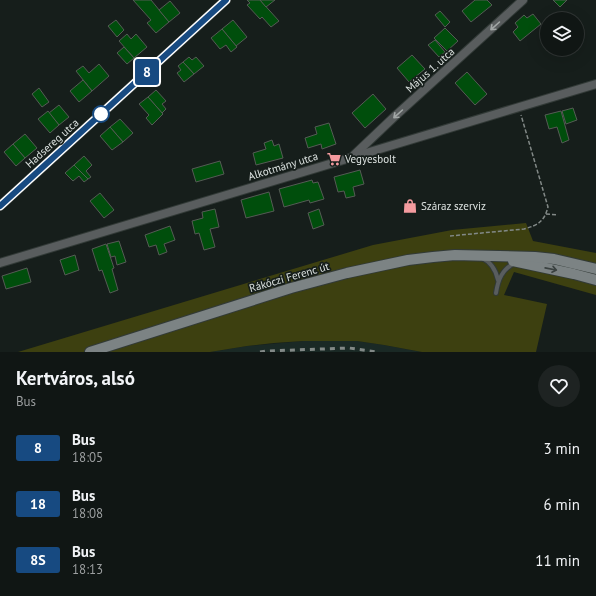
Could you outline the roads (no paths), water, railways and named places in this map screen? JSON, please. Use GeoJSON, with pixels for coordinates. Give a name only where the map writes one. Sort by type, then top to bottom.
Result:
{"type":"FeatureCollection","features":[{"type":"Feature","properties":{"kind":"main road","name":"Rákóczi Ferenc út"},"geometry":{"type":"LineString","coordinates":[[500,256],[519,262],[561,270],[596,280]]}},
{"type":"Feature","properties":{"kind":"main road","name":"Rákóczi Ferenc út"},"geometry":{"type":"LineString","coordinates":[[90,352],[292,288],[347,273],[427,257],[535,257],[554,259],[596,269]]}},
{"type":"Feature","properties":{"kind":"street","name":"Hadsereg utca"},"geometry":{"type":"LineString","coordinates":[[0,206],[226,0]]}},
{"type":"Feature","properties":{"kind":"street","name":"Május 1. utca"},"geometry":{"type":"LineString","coordinates":[[353,156],[524,0]]}},
{"type":"Feature","properties":{"kind":"street","name":"Alkotmány utca"},"geometry":{"type":"LineString","coordinates":[[0,263],[596,84]]}},
{"type":"Feature","properties":{"kind":"lane"},"geometry":{"type":"LineString","coordinates":[[478,256],[486,260],[497,274],[498,280],[496,292]]}},
{"type":"Feature","properties":{"kind":"lane"},"geometry":{"type":"LineString","coordinates":[[498,280],[508,267],[519,262]]}},
{"type":"Feature","properties":{"kind":"railway"},"geometry":{"type":"LineString","coordinates":[[260,352],[349,348],[377,352]]}},
{"type":"Feature","properties":{"kind":"place","name":"Vegyesbolt"},"geometry":{"type":"Point","coordinates":[334,159]}},
{"type":"Feature","properties":{"kind":"place","name":"Száraz szerviz"},"geometry":{"type":"Point","coordinates":[410,206]}}]}
